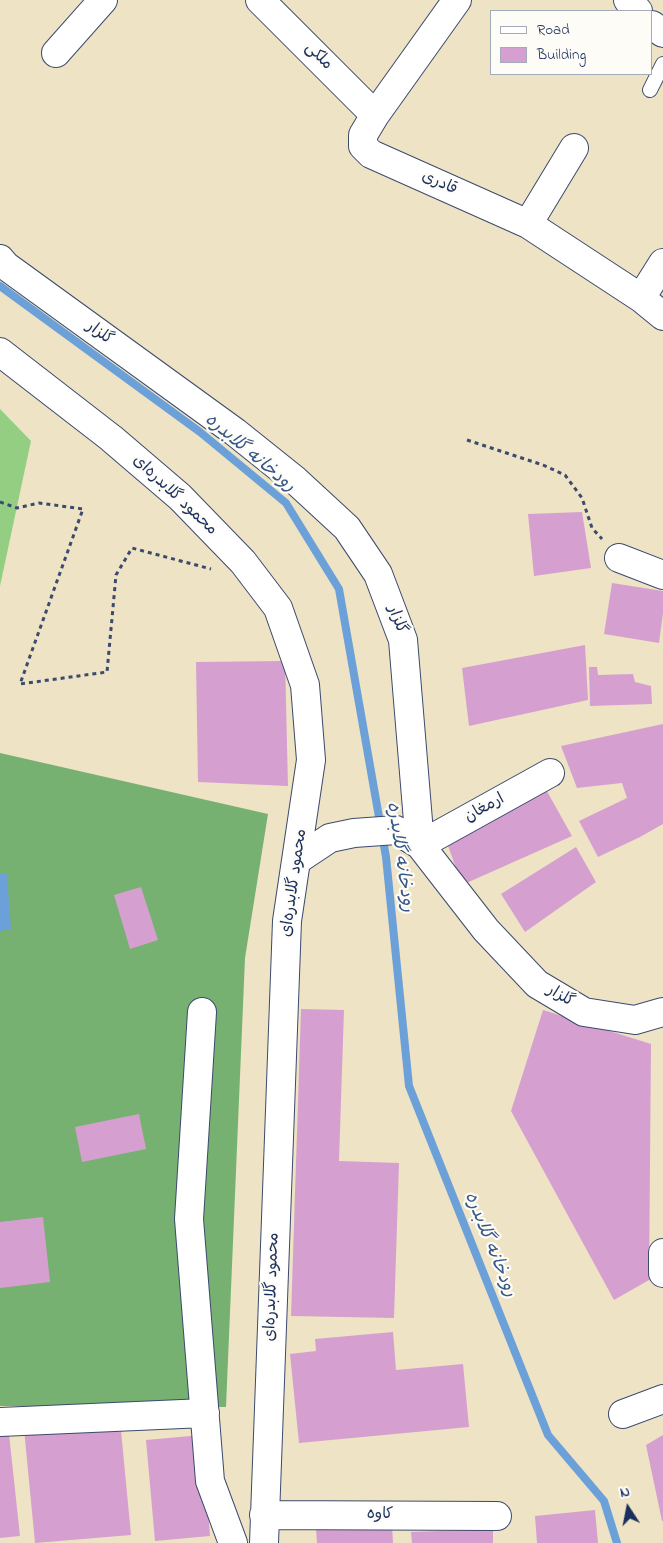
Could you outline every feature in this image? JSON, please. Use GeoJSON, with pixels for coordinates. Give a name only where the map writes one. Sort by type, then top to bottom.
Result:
{"type":"FeatureCollection","features":[{"type":"Feature","properties":{"kind":"street"},"geometry":{"type":"LineString","coordinates":[[56,53],[103,0]]}},
{"type":"Feature","properties":{"kind":"street","name":"ملکی"},"geometry":{"type":"LineString","coordinates":[[260,0],[375,114]]}},
{"type":"Feature","properties":{"kind":"street","name":"قادری"},"geometry":{"type":"LineString","coordinates":[[457,0],[375,114],[363,135],[363,146],[371,154],[528,224],[641,298],[663,316]]}},
{"type":"Feature","properties":{"kind":"street"},"geometry":{"type":"LineString","coordinates":[[628,0],[637,10]]}},
{"type":"Feature","properties":{"kind":"street"},"geometry":{"type":"LineString","coordinates":[[528,224],[574,148]]}},
{"type":"Feature","properties":{"kind":"street","name":"گلزار"},"geometry":{"type":"LineString","coordinates":[[0,260],[235,432],[295,480],[347,528],[378,574],[404,640],[420,844],[486,930],[537,984],[584,1012],[635,1020],[663,1012]]}},
{"type":"Feature","properties":{"kind":"street"},"geometry":{"type":"LineString","coordinates":[[641,298],[663,263]]}},
{"type":"Feature","properties":{"kind":"street","name":"محمود گلابدره‌ای"},"geometry":{"type":"LineString","coordinates":[[0,352],[111,438],[180,497],[243,562],[278,608],[305,685],[311,760],[288,921],[264,1543]]}},
{"type":"Feature","properties":{"kind":"street"},"geometry":{"type":"LineString","coordinates":[[619,558],[663,575]]}},
{"type":"Feature","properties":{"kind":"street","name":"ارمغان"},"geometry":{"type":"LineString","coordinates":[[420,844],[550,773]]}},
{"type":"Feature","properties":{"kind":"street"},"geometry":{"type":"LineString","coordinates":[[297,860],[330,838],[354,833],[396,830],[420,844]]}},
{"type":"Feature","properties":{"kind":"street"},"geometry":{"type":"LineString","coordinates":[[202,1012],[189,1219],[210,1481],[233,1543]]}},
{"type":"Feature","properties":{"kind":"street"},"geometry":{"type":"LineString","coordinates":[[663,1253],[663,1273]]}},
{"type":"Feature","properties":{"kind":"street"},"geometry":{"type":"LineString","coordinates":[[623,1414],[663,1399]]}},
{"type":"Feature","properties":{"kind":"street"},"geometry":{"type":"LineString","coordinates":[[0,1422],[204,1413]]}},
{"type":"Feature","properties":{"kind":"street","name":"کاوه"},"geometry":{"type":"LineString","coordinates":[[264,1515],[497,1516]]}},
{"type":"Feature","properties":{"kind":"lane"},"geometry":{"type":"LineString","coordinates":[[650,90],[663,64]]}},
{"type":"Feature","properties":{"kind":"path"},"geometry":{"type":"LineString","coordinates":[[467,440],[544,465],[565,476],[582,498],[592,528],[619,558]]}},
{"type":"Feature","properties":{"kind":"path"},"geometry":{"type":"LineString","coordinates":[[0,502],[17,508],[39,503],[82,509],[20,684],[107,672],[116,575],[132,548],[212,569]]}},
{"type":"Feature","properties":{"kind":"green space"},"geometry":{"type":"Polygon","coordinates":[[[0,409],[31,441],[0,586],[0,409]]]}},
{"type":"Feature","properties":{"kind":"green space"},"geometry":{"type":"Polygon","coordinates":[[[0,753],[268,814],[245,958],[226,1407],[0,1406],[0,753]]]}},
{"type":"Feature","properties":{"kind":"water"},"geometry":{"type":"Polygon","coordinates":[[[0,874],[7,874],[11,929],[0,931],[0,874]]]}},
{"type":"Feature","properties":{"kind":"building"},"geometry":{"type":"Polygon","coordinates":[[[582,512],[591,568],[534,576],[528,514],[582,512]]]}},
{"type":"Feature","properties":{"kind":"building"},"geometry":{"type":"Polygon","coordinates":[[[612,583],[663,591],[663,613],[659,643],[604,634],[612,583]]]}},
{"type":"Feature","properties":{"kind":"building"},"geometry":{"type":"Polygon","coordinates":[[[585,645],[588,700],[469,726],[462,668],[585,645]]]}},
{"type":"Feature","properties":{"kind":"building"},"geometry":{"type":"Polygon","coordinates":[[[285,661],[288,786],[198,782],[196,662],[285,661]]]}},
{"type":"Feature","properties":{"kind":"building"},"geometry":{"type":"Polygon","coordinates":[[[589,667],[597,667],[598,675],[633,674],[635,682],[651,686],[652,704],[590,706],[589,667]]]}},
{"type":"Feature","properties":{"kind":"building"},"geometry":{"type":"Polygon","coordinates":[[[663,724],[663,824],[598,857],[579,821],[627,798],[622,783],[577,788],[561,746],[663,724]]]}},
{"type":"Feature","properties":{"kind":"building"},"geometry":{"type":"Polygon","coordinates":[[[544,786],[572,836],[462,885],[446,840],[544,786]]]}},
{"type":"Feature","properties":{"kind":"building"},"geometry":{"type":"Polygon","coordinates":[[[576,847],[596,882],[525,932],[501,894],[576,847]]]}},
{"type":"Feature","properties":{"kind":"building"},"geometry":{"type":"Polygon","coordinates":[[[141,887],[158,940],[130,949],[114,895],[141,887]]]}},
{"type":"Feature","properties":{"kind":"building"},"geometry":{"type":"Polygon","coordinates":[[[301,1009],[344,1010],[339,1161],[399,1163],[394,1318],[291,1316],[301,1009]]]}},
{"type":"Feature","properties":{"kind":"building"},"geometry":{"type":"Polygon","coordinates":[[[543,1010],[651,1044],[649,1280],[614,1300],[511,1111],[543,1010]]]}},
{"type":"Feature","properties":{"kind":"building"},"geometry":{"type":"Polygon","coordinates":[[[139,1114],[146,1149],[82,1162],[75,1127],[139,1114]]]}},
{"type":"Feature","properties":{"kind":"building"},"geometry":{"type":"Polygon","coordinates":[[[43,1217],[50,1282],[0,1288],[0,1222],[43,1217]]]}},
{"type":"Feature","properties":{"kind":"building"},"geometry":{"type":"Polygon","coordinates":[[[393,1332],[396,1370],[463,1364],[469,1427],[299,1443],[290,1354],[316,1351],[315,1339],[393,1332]]]}},
{"type":"Feature","properties":{"kind":"building"},"geometry":{"type":"Polygon","coordinates":[[[120,1420],[131,1535],[35,1543],[24,1429],[120,1420]]]}},
{"type":"Feature","properties":{"kind":"building"},"geometry":{"type":"Polygon","coordinates":[[[9,1434],[20,1536],[0,1538],[0,1435],[9,1434]]]}},
{"type":"Feature","properties":{"kind":"building"},"geometry":{"type":"Polygon","coordinates":[[[202,1435],[210,1536],[155,1541],[146,1440],[202,1435]]]}},
{"type":"Feature","properties":{"kind":"building"},"geometry":{"type":"Polygon","coordinates":[[[663,1435],[663,1521],[662,1521],[646,1445],[663,1435]]]}},
{"type":"Feature","properties":{"kind":"building"},"geometry":{"type":"Polygon","coordinates":[[[595,1510],[598,1543],[537,1543],[535,1516],[595,1510]]]}},
{"type":"Feature","properties":{"kind":"building"},"geometry":{"type":"Polygon","coordinates":[[[392,1525],[393,1543],[317,1543],[316,1529],[392,1525]]]}},
{"type":"Feature","properties":{"kind":"building"},"geometry":{"type":"Polygon","coordinates":[[[493,1529],[493,1543],[412,1543],[411,1532],[493,1529]]]}},
{"type":"Feature","properties":{"kind":"waterway","name":"رودخانه گلابدره"},"geometry":{"type":"LineString","coordinates":[[0,286],[200,432],[286,503],[339,589],[386,857],[409,1086],[548,1435],[604,1501],[617,1543]]}}]}
